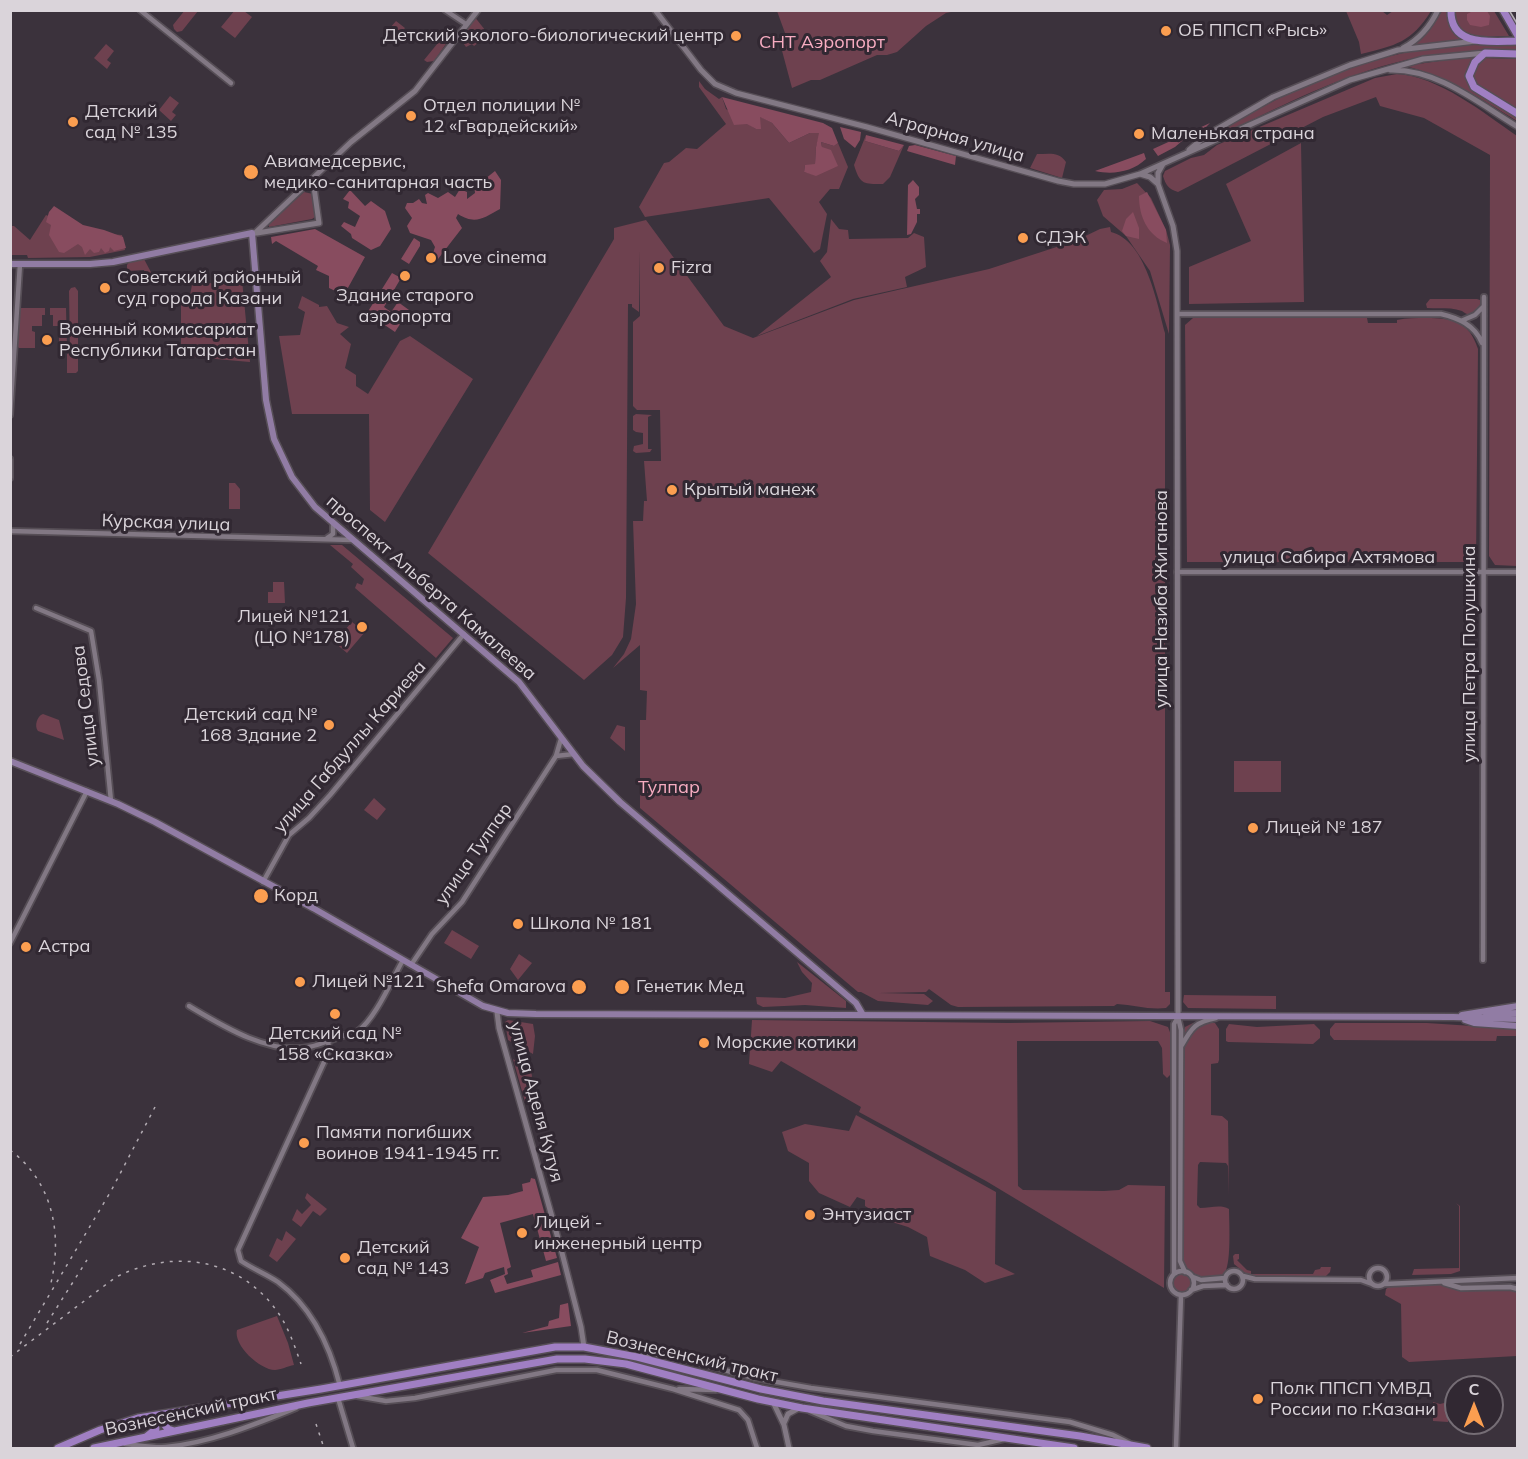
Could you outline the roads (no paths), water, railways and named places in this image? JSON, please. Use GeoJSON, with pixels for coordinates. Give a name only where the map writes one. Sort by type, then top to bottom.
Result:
{"type":"FeatureCollection","features":[{"type":"Feature","properties":{"kind":"main road"},"geometry":{"type":"LineString","coordinates":[[1451,10],[1450,18],[1456,31],[1460,35],[1478,41]]}},
{"type":"Feature","properties":{"kind":"main road"},"geometry":{"type":"LineString","coordinates":[[1503,10],[1518,39]]}},
{"type":"Feature","properties":{"kind":"main road","name":"Аграрная улица"},"geometry":{"type":"LineString","coordinates":[[1478,41],[1518,39]]}},
{"type":"Feature","properties":{"kind":"main road"},"geometry":{"type":"LineString","coordinates":[[1485,53],[1478,57],[1472,66],[1470,81],[1480,92],[1518,114]]}},
{"type":"Feature","properties":{"kind":"main road","name":"Аграрная улица"},"geometry":{"type":"LineString","coordinates":[[1485,53],[1518,54]]}},
{"type":"Feature","properties":{"kind":"main road"},"geometry":{"type":"LineString","coordinates":[[10,264],[113,262],[254,233]]}},
{"type":"Feature","properties":{"kind":"main road","name":"проспект Альберта Камалеева"},"geometry":{"type":"LineString","coordinates":[[254,233],[266,400],[274,439],[292,477],[315,507],[519,682],[587,771],[620,802],[855,1003],[863,1016]]}},
{"type":"Feature","properties":{"kind":"main road","name":"улица Аделя Кутуя"},"geometry":{"type":"LineString","coordinates":[[10,761],[111,801],[179,834],[497,1012]]}},
{"type":"Feature","properties":{"kind":"main road"},"geometry":{"type":"LineString","coordinates":[[1453,1017],[1518,1006]]}},
{"type":"Feature","properties":{"kind":"main road"},"geometry":{"type":"LineString","coordinates":[[497,1012],[1518,1019]]}},
{"type":"Feature","properties":{"kind":"main road"},"geometry":{"type":"LineString","coordinates":[[1453,1017],[1518,1013]]}},
{"type":"Feature","properties":{"kind":"main road"},"geometry":{"type":"LineString","coordinates":[[1453,1017],[1474,1023],[1518,1026]]}},
{"type":"Feature","properties":{"kind":"main road","name":"Вознесенский тракт"},"geometry":{"type":"LineString","coordinates":[[58,1449],[100,1430],[138,1418],[340,1386],[520,1352],[555,1347],[584,1347],[637,1357],[752,1387],[823,1401],[1080,1436],[1147,1449]]}},
{"type":"Feature","properties":{"kind":"main road","name":"Вознесенский тракт"},"geometry":{"type":"LineString","coordinates":[[94,1449],[308,1403],[522,1364],[585,1359],[626,1364],[773,1402],[1074,1449]]}},
{"type":"Feature","properties":{"kind":"main road"},"geometry":{"type":"LineString","coordinates":[[177,1411],[166,1418],[165,1426],[173,1431],[189,1430]]}},
{"type":"Feature","properties":{"kind":"main road"},"geometry":{"type":"LineString","coordinates":[[138,1418],[150,1420],[156,1426],[151,1434],[141,1439]]}},
{"type":"Feature","properties":{"kind":"street"},"geometry":{"type":"LineString","coordinates":[[140,10],[231,83]]}},
{"type":"Feature","properties":{"kind":"street"},"geometry":{"type":"LineString","coordinates":[[445,10],[466,24]]}},
{"type":"Feature","properties":{"kind":"street"},"geometry":{"type":"LineString","coordinates":[[254,233],[351,142],[415,91],[478,10]]}},
{"type":"Feature","properties":{"kind":"street","name":"Аграрная улица"},"geometry":{"type":"LineString","coordinates":[[655,10],[700,70],[714,84],[736,93],[1074,184],[1105,184],[1140,174],[1330,88],[1382,70],[1423,59],[1485,53]]}},
{"type":"Feature","properties":{"kind":"street"},"geometry":{"type":"LineString","coordinates":[[1398,50],[1421,36],[1438,10]]}},
{"type":"Feature","properties":{"kind":"street","name":"Аграрная улица"},"geometry":{"type":"LineString","coordinates":[[1186,152],[1207,135],[1288,90],[1350,65],[1398,50],[1478,41]]}},
{"type":"Feature","properties":{"kind":"street"},"geometry":{"type":"LineString","coordinates":[[1382,70],[1410,71],[1430,76],[1450,85],[1518,127]]}},
{"type":"Feature","properties":{"kind":"street"},"geometry":{"type":"LineString","coordinates":[[1207,135],[1206,142],[1212,143]]}},
{"type":"Feature","properties":{"kind":"street"},"geometry":{"type":"LineString","coordinates":[[1158,184],[1158,173],[1163,163]]}},
{"type":"Feature","properties":{"kind":"street"},"geometry":{"type":"LineString","coordinates":[[1140,174],[1150,177],[1158,184]]}},
{"type":"Feature","properties":{"kind":"street"},"geometry":{"type":"LineString","coordinates":[[254,233],[319,223],[312,180]]}},
{"type":"Feature","properties":{"kind":"street","name":"улица Назиба Жиганова"},"geometry":{"type":"LineString","coordinates":[[1158,184],[1176,240],[1178,314],[1178,1017]]}},
{"type":"Feature","properties":{"kind":"street"},"geometry":{"type":"LineString","coordinates":[[303,189],[315,194]]}},
{"type":"Feature","properties":{"kind":"street"},"geometry":{"type":"LineString","coordinates":[[10,415],[20,264]]}},
{"type":"Feature","properties":{"kind":"street","name":"улица Петра Полушкина"},"geometry":{"type":"LineString","coordinates":[[1483,960],[1484,297]]}},
{"type":"Feature","properties":{"kind":"street"},"geometry":{"type":"LineString","coordinates":[[1461,321],[1475,315],[1484,306]]}},
{"type":"Feature","properties":{"kind":"street"},"geometry":{"type":"LineString","coordinates":[[1178,314],[1441,314],[1461,321],[1479,337],[1484,347]]}},
{"type":"Feature","properties":{"kind":"street"},"geometry":{"type":"LineString","coordinates":[[10,459],[10,478]]}},
{"type":"Feature","properties":{"kind":"street"},"geometry":{"type":"LineString","coordinates":[[320,538],[332,535],[333,523]]}},
{"type":"Feature","properties":{"kind":"street","name":"Курская улица"},"geometry":{"type":"LineString","coordinates":[[10,531],[246,539],[353,540]]}},
{"type":"Feature","properties":{"kind":"street","name":"улица Сабира Ахтямова"},"geometry":{"type":"LineString","coordinates":[[1177,572],[1518,572]]}},
{"type":"Feature","properties":{"kind":"street","name":"улица Седова"},"geometry":{"type":"LineString","coordinates":[[36,608],[91,631],[99,680],[111,801]]}},
{"type":"Feature","properties":{"kind":"street","name":"улица Габдуллы Кариева"},"geometry":{"type":"LineString","coordinates":[[263,882],[290,834],[328,797],[465,634]]}},
{"type":"Feature","properties":{"kind":"street","name":"улица Тулпар"},"geometry":{"type":"LineString","coordinates":[[411,965],[432,934],[459,906],[556,756],[561,739]]}},
{"type":"Feature","properties":{"kind":"street"},"geometry":{"type":"LineString","coordinates":[[556,756],[574,754]]}},
{"type":"Feature","properties":{"kind":"street","name":"улица Седова"},"geometry":{"type":"LineString","coordinates":[[10,943],[87,791]]}},
{"type":"Feature","properties":{"kind":"street"},"geometry":{"type":"LineString","coordinates":[[189,1006],[223,1026],[266,1044],[307,1048],[363,1028],[403,960]]}},
{"type":"Feature","properties":{"kind":"street","name":"улица Аделя Кутуя"},"geometry":{"type":"LineString","coordinates":[[497,1012],[499,1028],[561,1249],[584,1347]]}},
{"type":"Feature","properties":{"kind":"street"},"geometry":{"type":"LineString","coordinates":[[1181,1047],[1188,1034],[1199,1022],[1223,1016]]}},
{"type":"Feature","properties":{"kind":"street"},"geometry":{"type":"LineString","coordinates":[[1178,1017],[1181,1024],[1180,1261],[1185,1272]]}},
{"type":"Feature","properties":{"kind":"street"},"geometry":{"type":"LineString","coordinates":[[1174,1274],[1174,1024],[1178,1017]]}},
{"type":"Feature","properties":{"kind":"street"},"geometry":{"type":"LineString","coordinates":[[328,1041],[329,1049],[325,1060],[238,1250],[241,1260],[283,1286],[308,1313],[335,1366],[340,1386]]}},
{"type":"Feature","properties":{"kind":"street"},"geometry":{"type":"LineString","coordinates":[[1361,1280],[1372,1270],[1378,1268],[1384,1269],[1392,1279],[1401,1283]]}},
{"type":"Feature","properties":{"kind":"street"},"geometry":{"type":"LineString","coordinates":[[1227,1285],[1225,1278],[1228,1272],[1234,1270],[1243,1276],[1255,1279],[1361,1280],[1378,1286],[1518,1278]]}},
{"type":"Feature","properties":{"kind":"street"},"geometry":{"type":"LineString","coordinates":[[1225,1278],[1201,1280],[1180,1271],[1170,1279],[1170,1286],[1175,1293],[1181,1295],[1203,1286],[1227,1285],[1235,1289],[1255,1279]]}},
{"type":"Feature","properties":{"kind":"street"},"geometry":{"type":"LineString","coordinates":[[1385,1284],[1388,1274]]}},
{"type":"Feature","properties":{"kind":"street"},"geometry":{"type":"LineString","coordinates":[[1369,1275],[1372,1284]]}},
{"type":"Feature","properties":{"kind":"street"},"geometry":{"type":"LineString","coordinates":[[1242,1285],[1243,1276]]}},
{"type":"Feature","properties":{"kind":"street"},"geometry":{"type":"LineString","coordinates":[[1191,1290],[1192,1277]]}},
{"type":"Feature","properties":{"kind":"street"},"geometry":{"type":"LineString","coordinates":[[1461,1281],[1469,1288]]}},
{"type":"Feature","properties":{"kind":"street"},"geometry":{"type":"LineString","coordinates":[[1441,1283],[1461,1288],[1510,1287],[1518,1289]]}},
{"type":"Feature","properties":{"kind":"street"},"geometry":{"type":"LineString","coordinates":[[1176,1449],[1181,1295]]}},
{"type":"Feature","properties":{"kind":"street"},"geometry":{"type":"LineString","coordinates":[[637,1357],[665,1354],[754,1378],[811,1388],[1070,1422],[1113,1435],[1137,1446]]}},
{"type":"Feature","properties":{"kind":"street"},"geometry":{"type":"LineString","coordinates":[[353,1395],[386,1401],[415,1398],[556,1370],[581,1369],[611,1373],[732,1407],[745,1414],[757,1449]]}},
{"type":"Feature","properties":{"kind":"street"},"geometry":{"type":"LineString","coordinates":[[673,1389],[723,1390]]}},
{"type":"Feature","properties":{"kind":"street"},"geometry":{"type":"LineString","coordinates":[[338,1398],[353,1449]]}},
{"type":"Feature","properties":{"kind":"street"},"geometry":{"type":"LineString","coordinates":[[773,1402],[784,1425],[789,1449]]}},
{"type":"Feature","properties":{"kind":"street"},"geometry":{"type":"LineString","coordinates":[[116,1443],[164,1448],[256,1425],[308,1403]]}},
{"type":"Feature","properties":{"kind":"street"},"geometry":{"type":"LineString","coordinates":[[784,1425],[788,1414],[801,1407],[829,1421],[870,1431],[978,1444],[1009,1438]]}},
{"type":"Feature","properties":{"kind":"tram line"},"geometry":{"type":"LineString","coordinates":[[1509,10],[1518,25]]}},
{"type":"Feature","properties":{"kind":"railway"},"geometry":{"type":"LineString","coordinates":[[20,1344],[111,1191],[155,1107]]}},
{"type":"Feature","properties":{"kind":"railway"},"geometry":{"type":"LineString","coordinates":[[10,1150],[37,1178],[51,1212],[55,1230],[55,1249],[50,1287]]}},
{"type":"Feature","properties":{"kind":"railway"},"geometry":{"type":"LineString","coordinates":[[47,1323],[87,1260]]}},
{"type":"Feature","properties":{"kind":"railway"},"geometry":{"type":"LineString","coordinates":[[10,1357],[116,1277],[138,1268],[183,1261],[226,1270],[246,1281],[263,1295],[283,1320],[301,1364]]}},
{"type":"Feature","properties":{"kind":"railway"},"geometry":{"type":"LineString","coordinates":[[316,1424],[324,1448]]}},
{"type":"Feature","properties":{"kind":"place","name":"ОБ ППСП «Рысь»"},"geometry":{"type":"Point","coordinates":[1166,31]}},
{"type":"Feature","properties":{"kind":"place","name":"Детский эколого-биологический центр"},"geometry":{"type":"Point","coordinates":[736,36]}},
{"type":"Feature","properties":{"kind":"place","name":"Отдел полиции № 12 «Гвардейский»"},"geometry":{"type":"Point","coordinates":[411,116]}},
{"type":"Feature","properties":{"kind":"place","name":"Детский сад № 135"},"geometry":{"type":"Point","coordinates":[73,122]}},
{"type":"Feature","properties":{"kind":"place","name":"Маленькая страна"},"geometry":{"type":"Point","coordinates":[1139,134]}},
{"type":"Feature","properties":{"kind":"place","name":"Авиамедсервис, медико-санитарная часть"},"geometry":{"type":"Point","coordinates":[251,172]}},
{"type":"Feature","properties":{"kind":"place","name":"СДЭК"},"geometry":{"type":"Point","coordinates":[1023,238]}},
{"type":"Feature","properties":{"kind":"place","name":"Love cinema"},"geometry":{"type":"Point","coordinates":[431,258]}},
{"type":"Feature","properties":{"kind":"place","name":"Fizra"},"geometry":{"type":"Point","coordinates":[659,268]}},
{"type":"Feature","properties":{"kind":"place","name":"Здание старого аэропорта"},"geometry":{"type":"Point","coordinates":[405,276]}},
{"type":"Feature","properties":{"kind":"place","name":"Советский районный суд города Казани"},"geometry":{"type":"Point","coordinates":[105,288]}},
{"type":"Feature","properties":{"kind":"place","name":"Военный комиссариат Республики Татарстан"},"geometry":{"type":"Point","coordinates":[47,340]}},
{"type":"Feature","properties":{"kind":"place","name":"Крытый манеж"},"geometry":{"type":"Point","coordinates":[672,490]}},
{"type":"Feature","properties":{"kind":"place","name":"Лицей №121 (ЦО №178)"},"geometry":{"type":"Point","coordinates":[362,627]}},
{"type":"Feature","properties":{"kind":"place","name":"Детский сад № 168 Здание 2"},"geometry":{"type":"Point","coordinates":[329,725]}},
{"type":"Feature","properties":{"kind":"place","name":"Лицей № 187"},"geometry":{"type":"Point","coordinates":[1253,828]}},
{"type":"Feature","properties":{"kind":"place","name":"Корд"},"geometry":{"type":"Point","coordinates":[261,896]}},
{"type":"Feature","properties":{"kind":"place","name":"Школа № 181"},"geometry":{"type":"Point","coordinates":[518,924]}},
{"type":"Feature","properties":{"kind":"place","name":"Астра"},"geometry":{"type":"Point","coordinates":[26,947]}},
{"type":"Feature","properties":{"kind":"place","name":"Лицей №121"},"geometry":{"type":"Point","coordinates":[300,982]}},
{"type":"Feature","properties":{"kind":"place","name":"Shefa Omarova"},"geometry":{"type":"Point","coordinates":[579,987]}},
{"type":"Feature","properties":{"kind":"place","name":"Генетик Мед"},"geometry":{"type":"Point","coordinates":[622,987]}},
{"type":"Feature","properties":{"kind":"place","name":"Детский сад № 158 «Сказка»"},"geometry":{"type":"Point","coordinates":[335,1014]}},
{"type":"Feature","properties":{"kind":"place","name":"Морские котики"},"geometry":{"type":"Point","coordinates":[704,1043]}},
{"type":"Feature","properties":{"kind":"place","name":"Памяти погибших воинов 1941-1945 гг."},"geometry":{"type":"Point","coordinates":[304,1143]}},
{"type":"Feature","properties":{"kind":"place","name":"Энтузиаст"},"geometry":{"type":"Point","coordinates":[810,1215]}},
{"type":"Feature","properties":{"kind":"place","name":"Лицей - инженерный центр"},"geometry":{"type":"Point","coordinates":[522,1233]}},
{"type":"Feature","properties":{"kind":"place","name":"Детский сад № 143"},"geometry":{"type":"Point","coordinates":[345,1258]}},
{"type":"Feature","properties":{"kind":"place","name":"Полк ППСП УМВД России по г.Казани"},"geometry":{"type":"Point","coordinates":[1258,1399]}},
{"type":"Feature","properties":{"kind":"park label","name":"СНТ Аэропорт"},"geometry":{"type":"Point","coordinates":[822,43]}},
{"type":"Feature","properties":{"kind":"park label","name":"Тулпар"},"geometry":{"type":"Point","coordinates":[669,788]}}]}
